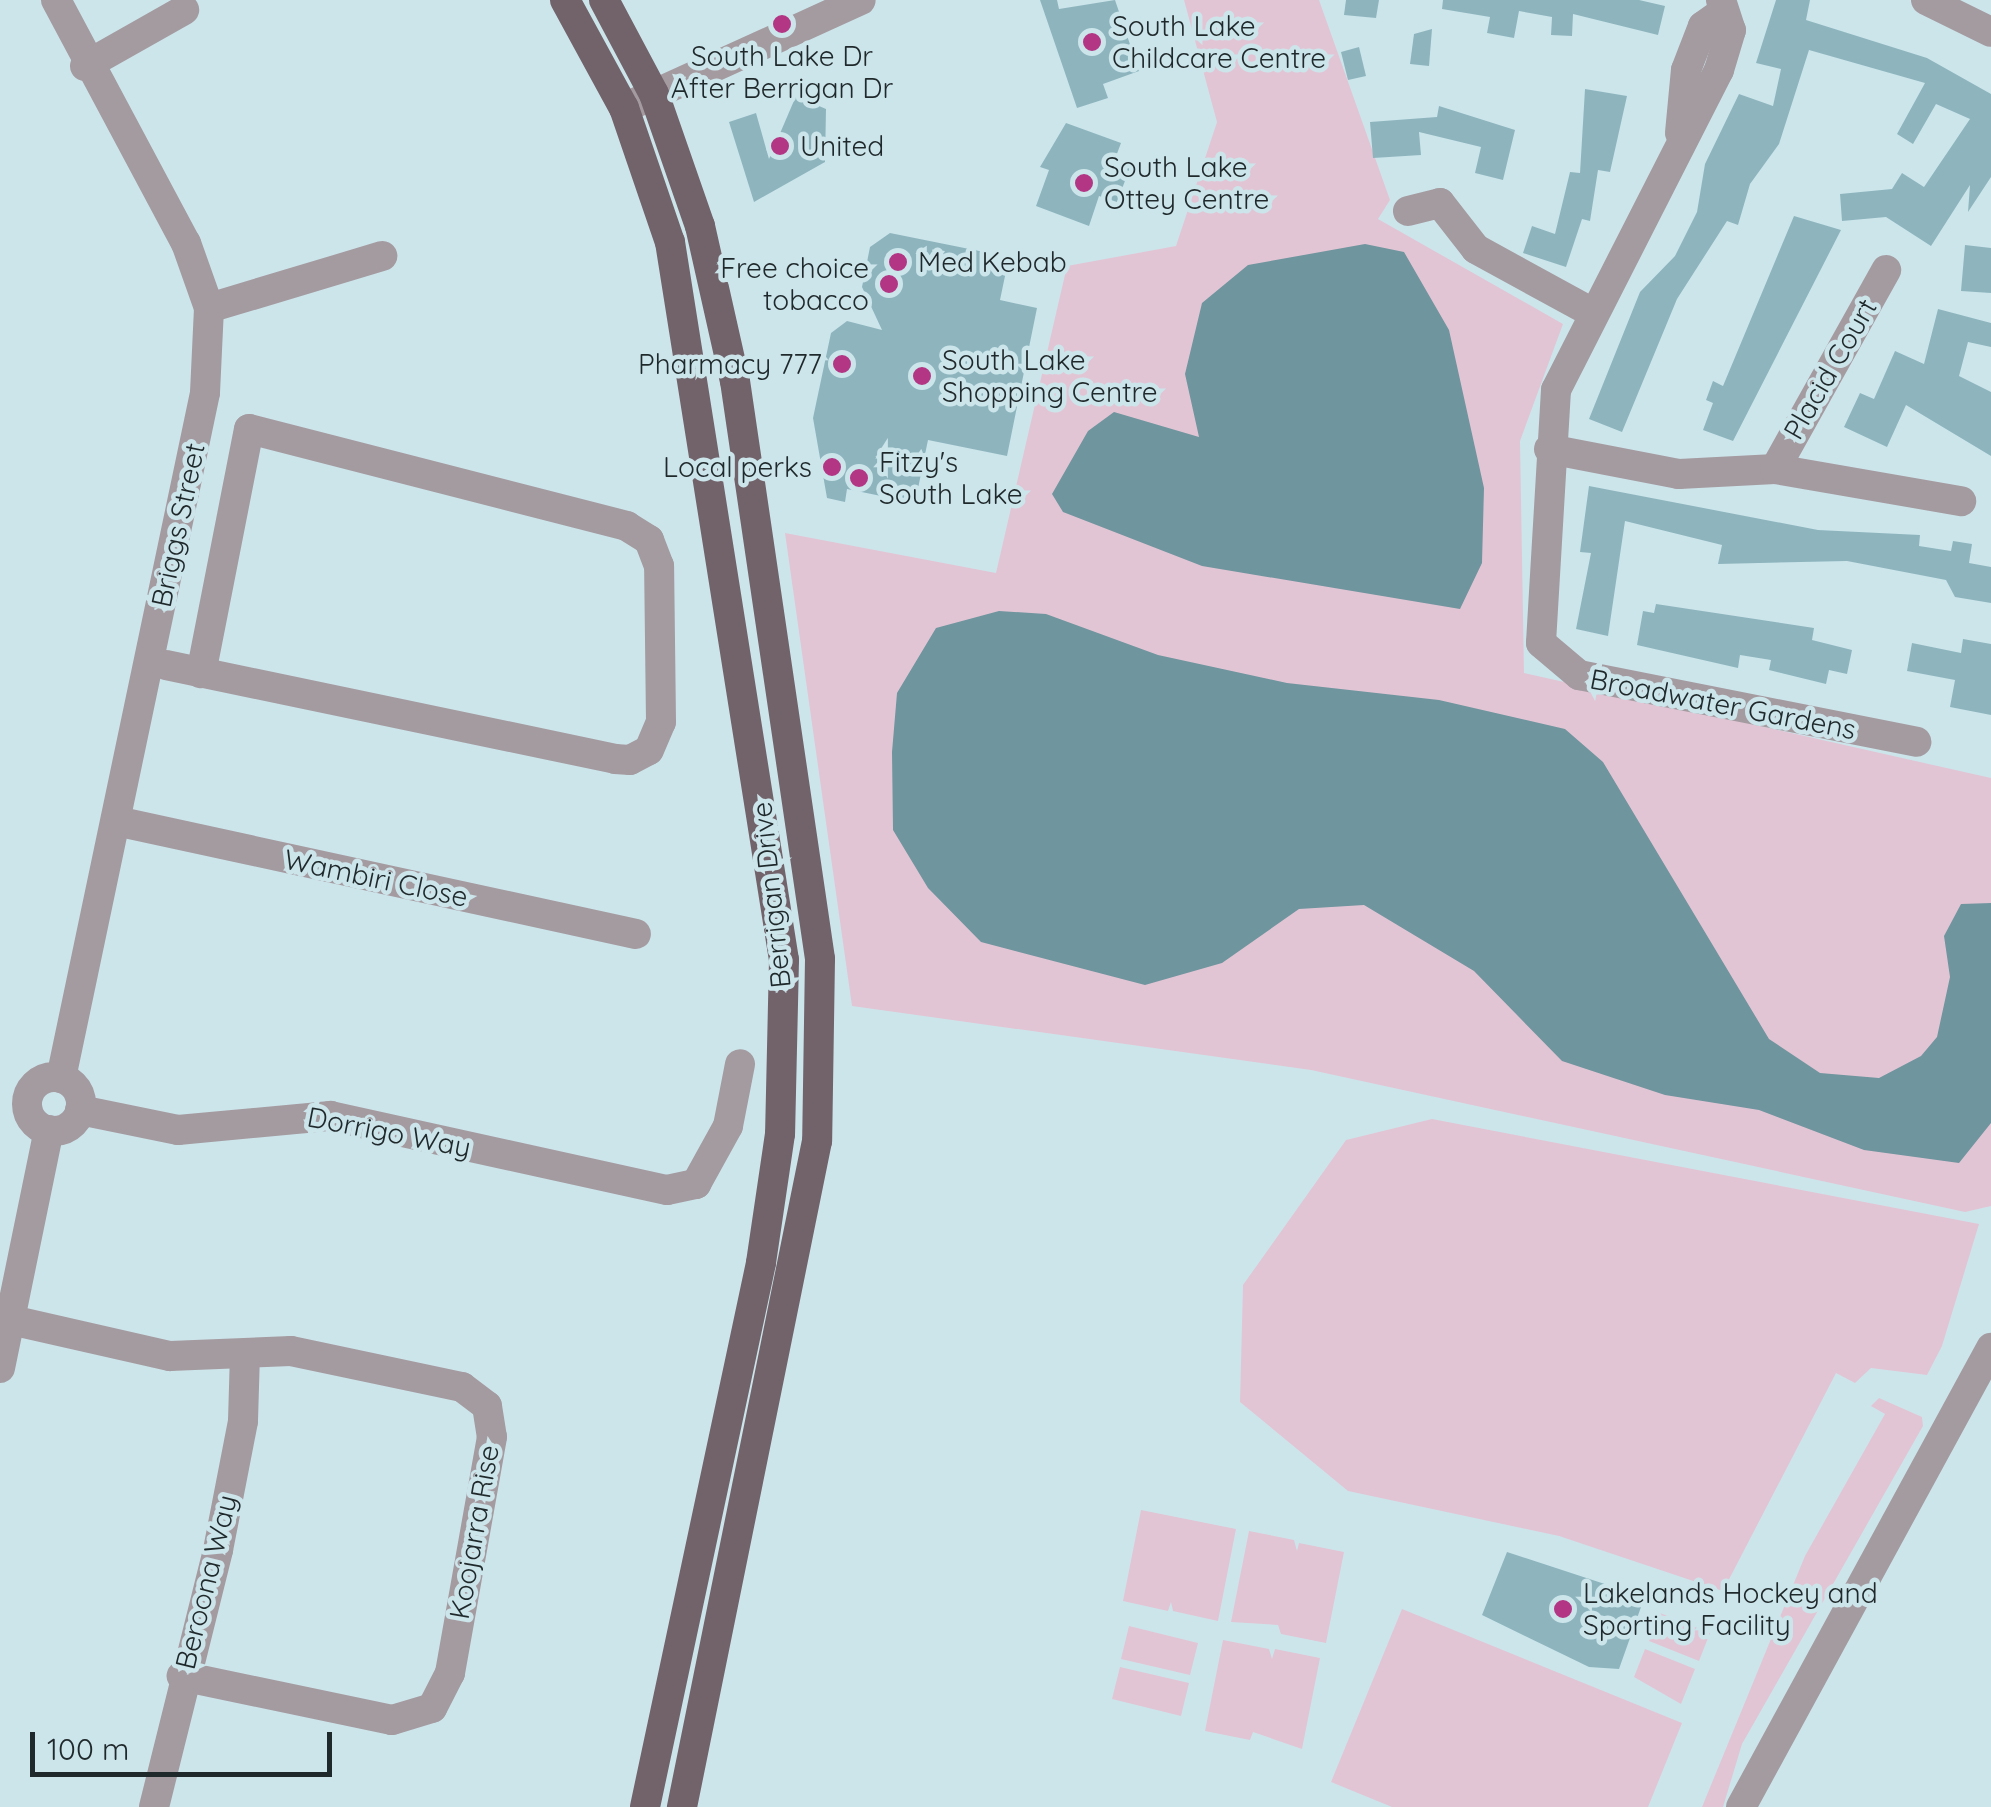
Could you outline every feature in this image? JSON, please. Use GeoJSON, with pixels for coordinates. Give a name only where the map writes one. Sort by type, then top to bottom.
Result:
{"type":"FeatureCollection","features":[{"type":"Feature","properties":{"kind":"main road","name":"Berrigan Drive"},"geometry":{"type":"LineString","coordinates":[[564,0],[624,108],[670,242],[716,504],[784,960],[780,1134],[645,1807]]}},
{"type":"Feature","properties":{"kind":"main road","name":"Berrigan Drive"},"geometry":{"type":"LineString","coordinates":[[604,0],[654,94],[700,226],[752,498],[820,959],[817,1142],[682,1807]]}},
{"type":"Feature","properties":{"kind":"main road"},"geometry":{"type":"LineString","coordinates":[[716,504],[752,498]]}},
{"type":"Feature","properties":{"kind":"street","name":"Briggs Street"},"geometry":{"type":"LineString","coordinates":[[56,0],[85,66],[186,243],[209,308],[202,411],[60,1078]]}},
{"type":"Feature","properties":{"kind":"street"},"geometry":{"type":"LineString","coordinates":[[624,108],[861,0]]}},
{"type":"Feature","properties":{"kind":"street"},"geometry":{"type":"LineString","coordinates":[[1926,0],[1991,32]]}},
{"type":"Feature","properties":{"kind":"street","name":"Broadwater Gardens"},"geometry":{"type":"LineString","coordinates":[[1720,8],[1694,44],[1680,133],[1556,390],[1549,449],[1541,643],[1562,669],[1916,742]]}},
{"type":"Feature","properties":{"kind":"street"},"geometry":{"type":"LineString","coordinates":[[85,66],[184,10]]}},
{"type":"Feature","properties":{"kind":"street"},"geometry":{"type":"LineString","coordinates":[[1408,211],[1440,204],[1476,249],[1591,312]]}},
{"type":"Feature","properties":{"kind":"street"},"geometry":{"type":"LineString","coordinates":[[209,308],[382,256]]}},
{"type":"Feature","properties":{"kind":"street","name":"Placid Court"},"geometry":{"type":"LineString","coordinates":[[1775,469],[1886,270]]}},
{"type":"Feature","properties":{"kind":"street"},"geometry":{"type":"LineString","coordinates":[[166,666],[615,759],[642,755],[659,737],[659,566],[638,531],[250,429],[202,411]]}},
{"type":"Feature","properties":{"kind":"street"},"geometry":{"type":"LineString","coordinates":[[201,672],[250,429]]}},
{"type":"Feature","properties":{"kind":"street"},"geometry":{"type":"LineString","coordinates":[[1549,449],[1679,474],[1775,469],[1962,502]]}},
{"type":"Feature","properties":{"kind":"street","name":"Wambiri Close"},"geometry":{"type":"LineString","coordinates":[[116,821],[636,934]]}},
{"type":"Feature","properties":{"kind":"street","name":"Dorrigo Way"},"geometry":{"type":"LineString","coordinates":[[80,1110],[178,1130],[330,1116],[667,1190],[696,1184],[728,1126],[740,1064]]}},
{"type":"Feature","properties":{"kind":"street"},"geometry":{"type":"LineString","coordinates":[[60,1078],[77,1090],[80,1110],[69,1126],[50,1130],[32,1120],[14,1096],[40,1082],[60,1078]]}},
{"type":"Feature","properties":{"kind":"street"},"geometry":{"type":"LineString","coordinates":[[1,1357],[50,1130]]}},
{"type":"Feature","properties":{"kind":"street","name":"Koojarra Rise"},"geometry":{"type":"LineString","coordinates":[[11,1320],[170,1356],[245,1356],[292,1351],[462,1388],[487,1406],[492,1437],[450,1673],[432,1708],[392,1720],[182,1676]]}},
{"type":"Feature","properties":{"kind":"street"},"geometry":{"type":"LineString","coordinates":[[1741,1807],[1991,1348]]}},
{"type":"Feature","properties":{"kind":"street","name":"Beroona Way"},"geometry":{"type":"LineString","coordinates":[[154,1807],[182,1676],[222,1531],[245,1356]]}},
{"type":"Feature","properties":{"kind":"shaded area"},"geometry":{"type":"Polygon","coordinates":[[[1184,0],[1319,0],[1390,200],[1378,219],[1563,324],[1520,441],[1524,673],[1991,778],[1991,1206],[1965,1212],[1311,1070],[852,1006],[785,533],[996,573],[1067,266],[1176,246],[1217,122],[1184,0]]]}},
{"type":"Feature","properties":{"kind":"shaded area"},"geometry":{"type":"Polygon","coordinates":[[[1432,1119],[1979,1224],[1942,1346],[1927,1375],[1871,1368],[1855,1383],[1836,1373],[1723,1591],[1559,1536],[1348,1491],[1240,1402],[1243,1285],[1346,1140],[1432,1119]]]}},
{"type":"Feature","properties":{"kind":"shaded area"},"geometry":{"type":"Polygon","coordinates":[[[1879,1398],[1922,1417],[1923,1426],[1742,1744],[1723,1807],[1702,1807],[1805,1556],[1885,1414],[1871,1406],[1879,1398]]]}},
{"type":"Feature","properties":{"kind":"shaded area"},"geometry":{"type":"Polygon","coordinates":[[[1141,1510],[1236,1529],[1218,1621],[1173,1611],[1171,1602],[1168,1611],[1123,1601],[1141,1510]]]}},
{"type":"Feature","properties":{"kind":"shaded area"},"geometry":{"type":"Polygon","coordinates":[[[1249,1531],[1294,1540],[1297,1551],[1299,1543],[1344,1552],[1326,1643],[1281,1634],[1278,1625],[1231,1622],[1249,1531]]]}},
{"type":"Feature","properties":{"kind":"shaded area"},"geometry":{"type":"Polygon","coordinates":[[[1402,1609],[1682,1723],[1648,1807],[1392,1807],[1331,1782],[1402,1609]]]}},
{"type":"Feature","properties":{"kind":"shaded area"},"geometry":{"type":"Polygon","coordinates":[[[1660,1613],[1710,1633],[1699,1661],[1649,1641],[1660,1613]]]}},
{"type":"Feature","properties":{"kind":"shaded area"},"geometry":{"type":"Polygon","coordinates":[[[1129,1626],[1198,1643],[1190,1675],[1121,1659],[1129,1626]]]}},
{"type":"Feature","properties":{"kind":"shaded area"},"geometry":{"type":"Polygon","coordinates":[[[1223,1640],[1269,1649],[1272,1659],[1275,1649],[1320,1658],[1302,1749],[1253,1732],[1250,1740],[1205,1731],[1223,1640]]]}},
{"type":"Feature","properties":{"kind":"shaded area"},"geometry":{"type":"Polygon","coordinates":[[[1645,1649],[1695,1669],[1681,1704],[1634,1677],[1645,1649]]]}},
{"type":"Feature","properties":{"kind":"shaded area"},"geometry":{"type":"Polygon","coordinates":[[[1120,1667],[1189,1683],[1181,1716],[1112,1699],[1120,1667]]]}},
{"type":"Feature","properties":{"kind":"water"},"geometry":{"type":"Polygon","coordinates":[[[1365,244],[1404,252],[1449,330],[1484,488],[1482,563],[1460,609],[1202,566],[1063,512],[1052,494],[1088,431],[1114,412],[1199,437],[1185,374],[1202,303],[1248,265],[1365,244]]]}},
{"type":"Feature","properties":{"kind":"water"},"geometry":{"type":"Polygon","coordinates":[[[999,611],[1046,614],[1158,655],[1287,683],[1439,700],[1565,729],[1603,762],[1769,1039],[1820,1073],[1879,1078],[1921,1056],[1937,1037],[1950,977],[1944,936],[1961,904],[1991,903],[1991,1123],[1959,1163],[1864,1150],[1759,1110],[1665,1095],[1562,1061],[1474,971],[1364,905],[1299,909],[1222,963],[1145,985],[981,942],[928,888],[893,830],[892,752],[897,693],[936,628],[999,611]]]}},
{"type":"Feature","properties":{"kind":"building","name":"South Lake Childcare Centre"},"geometry":{"type":"Polygon","coordinates":[[[1040,0],[1057,0],[1059,9],[1115,0],[1139,71],[1103,84],[1108,98],[1077,108],[1040,0]]]}},
{"type":"Feature","properties":{"kind":"building"},"geometry":{"type":"Polygon","coordinates":[[[1346,0],[1379,0],[1376,18],[1344,15],[1346,0]]]}},
{"type":"Feature","properties":{"kind":"building"},"geometry":{"type":"Polygon","coordinates":[[[1443,0],[1639,0],[1665,6],[1658,35],[1573,14],[1572,36],[1551,35],[1552,17],[1519,11],[1514,38],[1487,33],[1490,17],[1442,9],[1443,0]]]}},
{"type":"Feature","properties":{"kind":"building"},"geometry":{"type":"Polygon","coordinates":[[[1776,0],[1810,0],[1806,20],[1927,58],[1991,94],[1991,177],[1968,212],[1970,185],[1931,246],[1886,217],[1842,221],[1840,194],[1892,189],[1902,173],[1924,187],[1970,119],[1936,104],[1913,144],[1897,134],[1925,83],[1809,50],[1779,144],[1750,184],[1738,225],[1727,221],[1677,299],[1622,432],[1589,419],[1640,292],[1675,256],[1697,212],[1705,164],[1739,94],[1773,106],[1781,69],[1756,63],[1776,0]]]}},
{"type":"Feature","properties":{"kind":"building"},"geometry":{"type":"Polygon","coordinates":[[[1432,29],[1429,66],[1410,64],[1414,34],[1432,29]]]}},
{"type":"Feature","properties":{"kind":"building"},"geometry":{"type":"Polygon","coordinates":[[[1359,47],[1366,76],[1348,80],[1341,52],[1359,47]]]}},
{"type":"Feature","properties":{"kind":"building"},"geometry":{"type":"Polygon","coordinates":[[[1585,89],[1627,96],[1610,172],[1598,170],[1590,221],[1582,219],[1566,267],[1523,253],[1532,226],[1555,234],[1570,172],[1580,173],[1585,89]]]}},
{"type":"Feature","properties":{"kind":"building","name":"United"},"geometry":{"type":"Polygon","coordinates":[[[796,96],[826,109],[825,162],[754,202],[729,122],[756,113],[769,159],[796,96]]]}},
{"type":"Feature","properties":{"kind":"building"},"geometry":{"type":"Polygon","coordinates":[[[1439,106],[1515,130],[1503,180],[1475,173],[1481,147],[1419,132],[1421,155],[1373,158],[1370,122],[1437,117],[1439,106]]]}},
{"type":"Feature","properties":{"kind":"building","name":"South Lake Ottey Centre"},"geometry":{"type":"Polygon","coordinates":[[[1066,123],[1121,143],[1115,159],[1131,165],[1117,202],[1099,196],[1089,226],[1036,206],[1049,170],[1040,167],[1066,123]]]}},
{"type":"Feature","properties":{"kind":"building"},"geometry":{"type":"Polygon","coordinates":[[[1794,216],[1841,230],[1733,441],[1703,430],[1713,403],[1706,400],[1713,381],[1723,386],[1794,216]]]}},
{"type":"Feature","properties":{"kind":"building","name":"South Lake Shopping Centre"},"geometry":{"type":"Polygon","coordinates":[[[890,233],[1009,257],[1000,300],[1037,308],[1007,456],[928,440],[915,503],[847,489],[845,502],[827,498],[813,418],[831,333],[847,321],[882,330],[862,287],[870,247],[890,233]]]}},
{"type":"Feature","properties":{"kind":"building"},"geometry":{"type":"Polygon","coordinates":[[[1965,245],[1991,248],[1991,293],[1961,291],[1965,245]]]}},
{"type":"Feature","properties":{"kind":"building"},"geometry":{"type":"Polygon","coordinates":[[[1938,309],[1991,323],[1991,347],[1968,342],[1959,376],[1991,392],[1991,456],[1906,405],[1887,447],[1844,427],[1860,393],[1874,399],[1895,351],[1924,364],[1938,309]]]}},
{"type":"Feature","properties":{"kind":"building"},"geometry":{"type":"Polygon","coordinates":[[[1589,486],[1818,530],[1920,535],[1919,546],[1951,551],[1953,541],[1972,544],[1969,563],[1991,567],[1991,603],[1955,597],[1946,580],[1847,561],[1718,564],[1722,545],[1625,521],[1608,636],[1576,629],[1591,553],[1580,552],[1589,486]]]}},
{"type":"Feature","properties":{"kind":"building"},"geometry":{"type":"Polygon","coordinates":[[[1656,604],[1814,628],[1812,640],[1852,650],[1847,674],[1829,670],[1826,684],[1769,670],[1771,660],[1740,655],[1738,668],[1637,645],[1643,611],[1654,613],[1656,604]]]}},
{"type":"Feature","properties":{"kind":"building"},"geometry":{"type":"Polygon","coordinates":[[[1963,639],[1991,644],[1991,715],[1950,707],[1955,680],[1907,671],[1912,643],[1961,653],[1963,639]]]}},
{"type":"Feature","properties":{"kind":"building","name":"Lakelands Hockey and Sporting Facility"},"geometry":{"type":"Polygon","coordinates":[[[1507,1552],[1623,1590],[1620,1598],[1641,1607],[1619,1669],[1589,1667],[1482,1615],[1507,1552]]]}},
{"type":"Feature","properties":{"kind":"place","name":"South Lake Dr After Berrigan Dr"},"geometry":{"type":"Point","coordinates":[782,24]}},
{"type":"Feature","properties":{"kind":"place","name":"South Lake Childcare Centre"},"geometry":{"type":"Point","coordinates":[1092,42]}},
{"type":"Feature","properties":{"kind":"place","name":"United"},"geometry":{"type":"Point","coordinates":[780,146]}},
{"type":"Feature","properties":{"kind":"place","name":"South Lake Ottey Centre"},"geometry":{"type":"Point","coordinates":[1084,183]}},
{"type":"Feature","properties":{"kind":"place","name":"Med Kebab"},"geometry":{"type":"Point","coordinates":[898,262]}},
{"type":"Feature","properties":{"kind":"place","name":"Free choice tobacco"},"geometry":{"type":"Point","coordinates":[889,284]}},
{"type":"Feature","properties":{"kind":"place","name":"Pharmacy 777"},"geometry":{"type":"Point","coordinates":[842,364]}},
{"type":"Feature","properties":{"kind":"place","name":"South Lake Shopping Centre"},"geometry":{"type":"Point","coordinates":[922,376]}},
{"type":"Feature","properties":{"kind":"place","name":"Local perks"},"geometry":{"type":"Point","coordinates":[832,467]}},
{"type":"Feature","properties":{"kind":"place","name":"Fitzy's South Lake"},"geometry":{"type":"Point","coordinates":[859,478]}},
{"type":"Feature","properties":{"kind":"place","name":"Lakelands Hockey and Sporting Facility"},"geometry":{"type":"Point","coordinates":[1563,1609]}}]}
